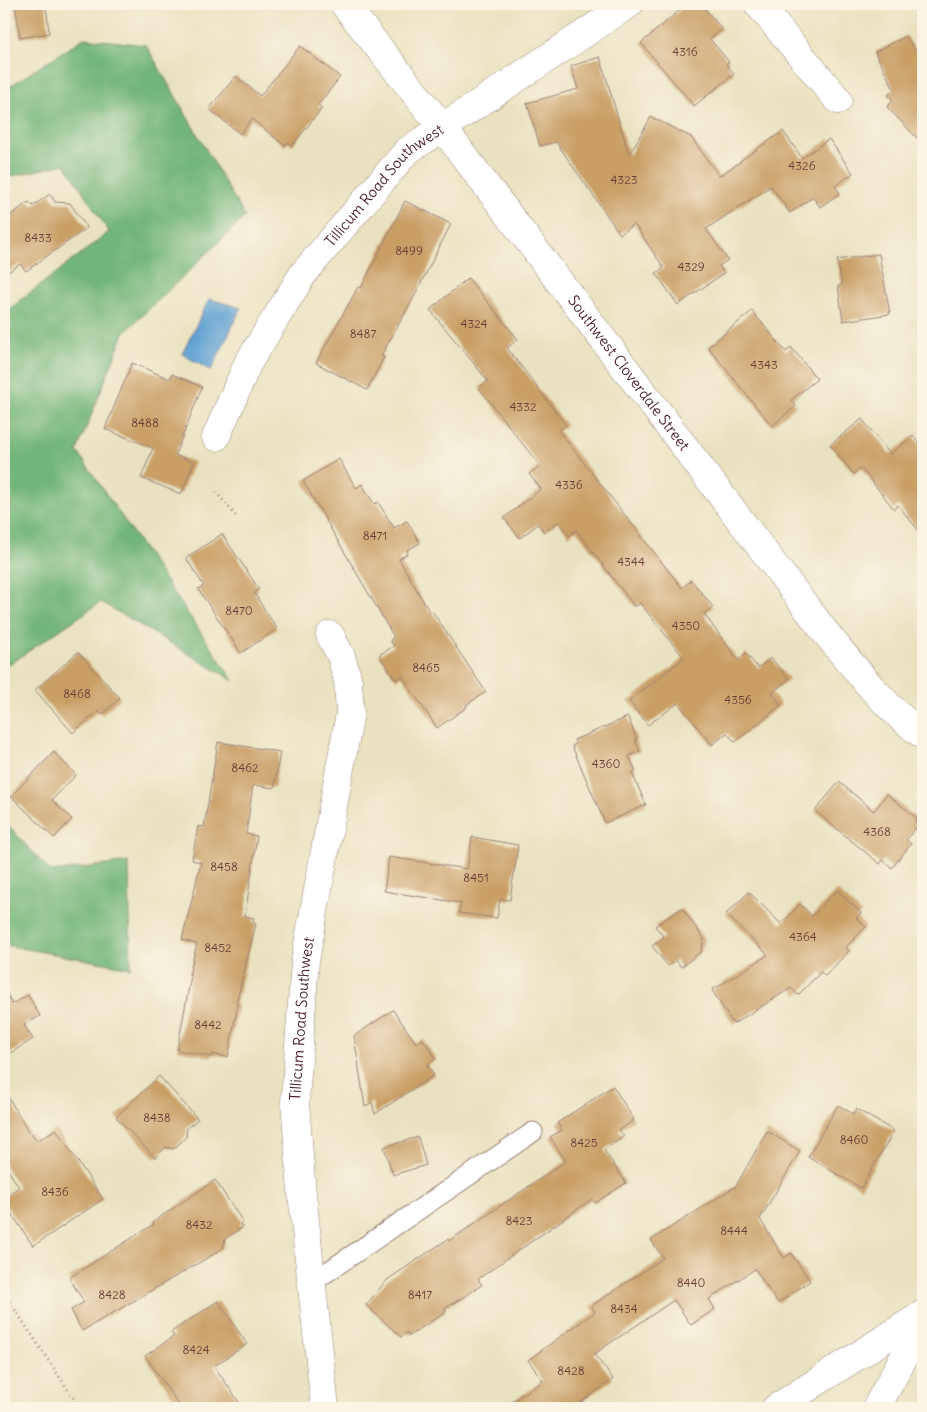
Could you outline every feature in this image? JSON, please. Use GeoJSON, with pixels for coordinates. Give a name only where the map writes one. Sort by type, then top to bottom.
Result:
{"type":"FeatureCollection","features":[{"type":"Feature","properties":{"kind":"street","name":"Southwest Cloverdale Street"},"geometry":{"type":"LineString","coordinates":[[344,4],[442,127],[825,632],[878,695],[923,735]]}},
{"type":"Feature","properties":{"kind":"street","name":"Tillicum Road Southwest"},"geometry":{"type":"LineString","coordinates":[[216,437],[248,362],[303,274],[407,151],[629,4]]}},
{"type":"Feature","properties":{"kind":"street"},"geometry":{"type":"LineString","coordinates":[[758,4],[838,100]]}},
{"type":"Feature","properties":{"kind":"street","name":"Tillicum Road Southwest"},"geometry":{"type":"LineString","coordinates":[[325,1408],[302,1193],[295,1102],[304,961],[350,714],[348,681],[341,656],[330,635]]}},
{"type":"Feature","properties":{"kind":"street"},"geometry":{"type":"LineString","coordinates":[[776,1408],[923,1314]]}},
{"type":"Feature","properties":{"kind":"street"},"geometry":{"type":"LineString","coordinates":[[876,1408],[923,1322]]}},
{"type":"Feature","properties":{"kind":"lane"},"geometry":{"type":"LineString","coordinates":[[311,1283],[533,1132]]}},
{"type":"Feature","properties":{"kind":"path"},"geometry":{"type":"LineString","coordinates":[[216,492],[236,516]]}},
{"type":"Feature","properties":{"kind":"path"},"geometry":{"type":"LineString","coordinates":[[4,1293],[80,1408]]}},
{"type":"Feature","properties":{"kind":"green space"},"geometry":{"type":"Polygon","coordinates":[[[84,38],[146,45],[245,217],[124,333],[77,451],[234,681],[101,602],[4,668],[4,313],[109,232],[65,164],[4,178],[4,90],[84,38]]]}},
{"type":"Feature","properties":{"kind":"green space"},"geometry":{"type":"Polygon","coordinates":[[[4,821],[51,872],[129,862],[131,968],[4,945],[4,821]]]}},
{"type":"Feature","properties":{"kind":"water"},"geometry":{"type":"Polygon","coordinates":[[[209,299],[241,308],[211,371],[182,354],[209,299]]]}},
{"type":"Feature","properties":{"kind":"building"},"geometry":{"type":"Polygon","coordinates":[[[15,4],[46,4],[49,33],[20,38],[15,4]]]}},
{"type":"Feature","properties":{"kind":"building"},"geometry":{"type":"Polygon","coordinates":[[[687,4],[701,4],[722,29],[710,39],[729,62],[726,64],[734,74],[694,106],[641,43],[687,4]]]}},
{"type":"Feature","properties":{"kind":"building"},"geometry":{"type":"Polygon","coordinates":[[[906,36],[923,61],[923,144],[887,107],[893,100],[888,95],[894,89],[875,52],[906,36]]]}},
{"type":"Feature","properties":{"kind":"building"},"geometry":{"type":"Polygon","coordinates":[[[300,46],[340,77],[318,105],[322,108],[292,146],[288,142],[285,146],[252,119],[240,134],[209,109],[236,76],[260,96],[300,46]]]}},
{"type":"Feature","properties":{"kind":"building"},"geometry":{"type":"Polygon","coordinates":[[[600,57],[629,155],[651,117],[691,137],[719,176],[783,131],[802,158],[829,139],[853,173],[835,186],[840,193],[820,207],[813,197],[790,213],[771,186],[706,229],[728,260],[719,266],[724,273],[678,305],[656,273],[664,268],[634,224],[620,234],[556,142],[540,146],[527,103],[578,89],[571,66],[600,57]]]}},
{"type":"Feature","properties":{"kind":"building"},"geometry":{"type":"Polygon","coordinates":[[[50,194],[55,202],[70,203],[87,228],[26,271],[20,264],[4,275],[4,220],[29,202],[33,206],[50,194]]]}},
{"type":"Feature","properties":{"kind":"building"},"geometry":{"type":"Polygon","coordinates":[[[405,201],[451,224],[381,356],[384,357],[367,390],[316,363],[358,287],[361,288],[405,201]]]}},
{"type":"Feature","properties":{"kind":"building"},"geometry":{"type":"Polygon","coordinates":[[[879,254],[890,314],[843,321],[838,286],[842,285],[837,260],[879,254]]]}},
{"type":"Feature","properties":{"kind":"building"},"geometry":{"type":"Polygon","coordinates":[[[468,278],[518,339],[507,348],[566,425],[559,431],[682,588],[691,580],[713,607],[704,614],[738,660],[746,653],[758,668],[771,658],[789,679],[772,693],[781,705],[735,742],[727,733],[712,745],[678,703],[648,725],[629,701],[684,658],[640,603],[635,607],[576,530],[569,536],[558,522],[544,532],[538,524],[520,538],[504,518],[541,489],[529,474],[540,466],[479,388],[488,381],[430,310],[468,278]]]}},
{"type":"Feature","properties":{"kind":"building"},"geometry":{"type":"Polygon","coordinates":[[[752,311],[786,352],[791,347],[817,379],[791,400],[796,406],[772,426],[708,347],[752,311]]]}},
{"type":"Feature","properties":{"kind":"building"},"geometry":{"type":"Polygon","coordinates":[[[132,363],[170,379],[172,374],[202,387],[175,455],[194,462],[181,494],[141,478],[153,448],[105,429],[132,363]]]}},
{"type":"Feature","properties":{"kind":"building"},"geometry":{"type":"Polygon","coordinates":[[[862,419],[890,454],[913,436],[923,448],[923,536],[898,505],[894,509],[861,468],[854,474],[830,445],[862,419]]]}},
{"type":"Feature","properties":{"kind":"building"},"geometry":{"type":"Polygon","coordinates":[[[339,459],[356,488],[362,484],[374,504],[378,502],[394,528],[407,521],[420,543],[407,550],[408,553],[399,559],[430,613],[432,611],[486,692],[437,728],[402,676],[396,680],[379,655],[394,646],[390,640],[394,637],[303,481],[339,459]]]}},
{"type":"Feature","properties":{"kind":"building"},"geometry":{"type":"Polygon","coordinates":[[[222,534],[259,589],[254,593],[277,629],[241,653],[198,589],[204,586],[186,558],[222,534]]]}},
{"type":"Feature","properties":{"kind":"building"},"geometry":{"type":"Polygon","coordinates":[[[78,652],[120,698],[102,715],[98,711],[73,733],[35,690],[78,652]]]}},
{"type":"Feature","properties":{"kind":"building"},"geometry":{"type":"Polygon","coordinates":[[[628,717],[640,751],[629,756],[636,771],[632,773],[646,805],[605,823],[572,746],[576,744],[574,740],[628,717]]]}},
{"type":"Feature","properties":{"kind":"building"},"geometry":{"type":"Polygon","coordinates":[[[218,742],[280,752],[274,788],[253,785],[246,834],[257,836],[245,916],[254,918],[253,923],[256,924],[236,1004],[238,1004],[228,1057],[212,1054],[212,1057],[177,1050],[191,976],[189,975],[197,944],[182,940],[201,862],[192,860],[198,826],[204,827],[218,742]]]}},
{"type":"Feature","properties":{"kind":"building"},"geometry":{"type":"Polygon","coordinates":[[[54,752],[76,775],[52,800],[72,819],[54,838],[11,796],[54,752]]]}},
{"type":"Feature","properties":{"kind":"building"},"geometry":{"type":"Polygon","coordinates":[[[839,782],[874,811],[887,794],[917,818],[915,821],[919,824],[906,840],[911,844],[892,868],[883,860],[880,864],[815,811],[839,782]]]}},
{"type":"Feature","properties":{"kind":"building"},"geometry":{"type":"Polygon","coordinates":[[[472,837],[518,845],[510,900],[500,899],[497,918],[459,913],[461,903],[384,891],[389,857],[467,869],[472,837]]]}},
{"type":"Feature","properties":{"kind":"building"},"geometry":{"type":"Polygon","coordinates":[[[837,890],[861,913],[856,918],[866,927],[845,948],[849,951],[825,976],[821,972],[798,995],[791,988],[733,1024],[712,990],[768,955],[726,914],[749,892],[781,924],[800,904],[812,916],[837,890]]]}},
{"type":"Feature","properties":{"kind":"building"},"geometry":{"type":"Polygon","coordinates":[[[682,908],[704,939],[701,952],[681,967],[676,960],[668,966],[652,946],[664,937],[655,926],[682,908]]]}},
{"type":"Feature","properties":{"kind":"building"},"geometry":{"type":"Polygon","coordinates":[[[4,989],[12,1004],[28,995],[40,1016],[24,1025],[33,1039],[4,1057],[4,989]]]}},
{"type":"Feature","properties":{"kind":"building"},"geometry":{"type":"Polygon","coordinates":[[[393,1010],[416,1043],[423,1039],[436,1059],[427,1065],[434,1075],[375,1114],[372,1102],[365,1107],[354,1036],[393,1010]]]}},
{"type":"Feature","properties":{"kind":"building"},"geometry":{"type":"Polygon","coordinates":[[[159,1076],[198,1119],[187,1128],[186,1137],[174,1149],[166,1147],[155,1158],[116,1117],[159,1076]]]}},
{"type":"Feature","properties":{"kind":"building"},"geometry":{"type":"Polygon","coordinates":[[[613,1086],[634,1120],[619,1130],[624,1136],[604,1150],[626,1183],[595,1203],[592,1199],[478,1279],[482,1285],[444,1309],[446,1312],[409,1336],[407,1332],[401,1337],[366,1305],[387,1280],[448,1239],[449,1241],[566,1161],[550,1137],[562,1130],[557,1123],[613,1086]]]}},
{"type":"Feature","properties":{"kind":"building"},"geometry":{"type":"Polygon","coordinates":[[[4,1090],[30,1134],[37,1141],[56,1129],[103,1199],[33,1246],[4,1202],[4,1197],[19,1187],[4,1164],[4,1090]]]}},
{"type":"Feature","properties":{"kind":"building"},"geometry":{"type":"Polygon","coordinates":[[[838,1105],[853,1114],[856,1109],[894,1131],[861,1188],[808,1157],[838,1105]]]}},
{"type":"Feature","properties":{"kind":"building"},"geometry":{"type":"Polygon","coordinates":[[[767,1131],[800,1151],[760,1219],[784,1258],[791,1253],[810,1281],[778,1303],[755,1269],[709,1299],[715,1309],[691,1325],[674,1300],[594,1354],[613,1379],[573,1408],[502,1408],[543,1381],[528,1360],[595,1312],[591,1306],[663,1258],[651,1240],[736,1186],[767,1131]]]}},
{"type":"Feature","properties":{"kind":"building"},"geometry":{"type":"Polygon","coordinates":[[[418,1137],[426,1165],[393,1175],[384,1147],[418,1137]]]}},
{"type":"Feature","properties":{"kind":"building"},"geometry":{"type":"Polygon","coordinates":[[[215,1180],[243,1222],[240,1224],[243,1227],[225,1239],[223,1248],[214,1254],[82,1331],[71,1310],[84,1302],[69,1278],[154,1224],[153,1222],[215,1180]]]}},
{"type":"Feature","properties":{"kind":"building"},"geometry":{"type":"Polygon","coordinates":[[[218,1301],[247,1344],[214,1366],[243,1408],[181,1408],[145,1356],[174,1336],[171,1332],[218,1301]]]}}]}
